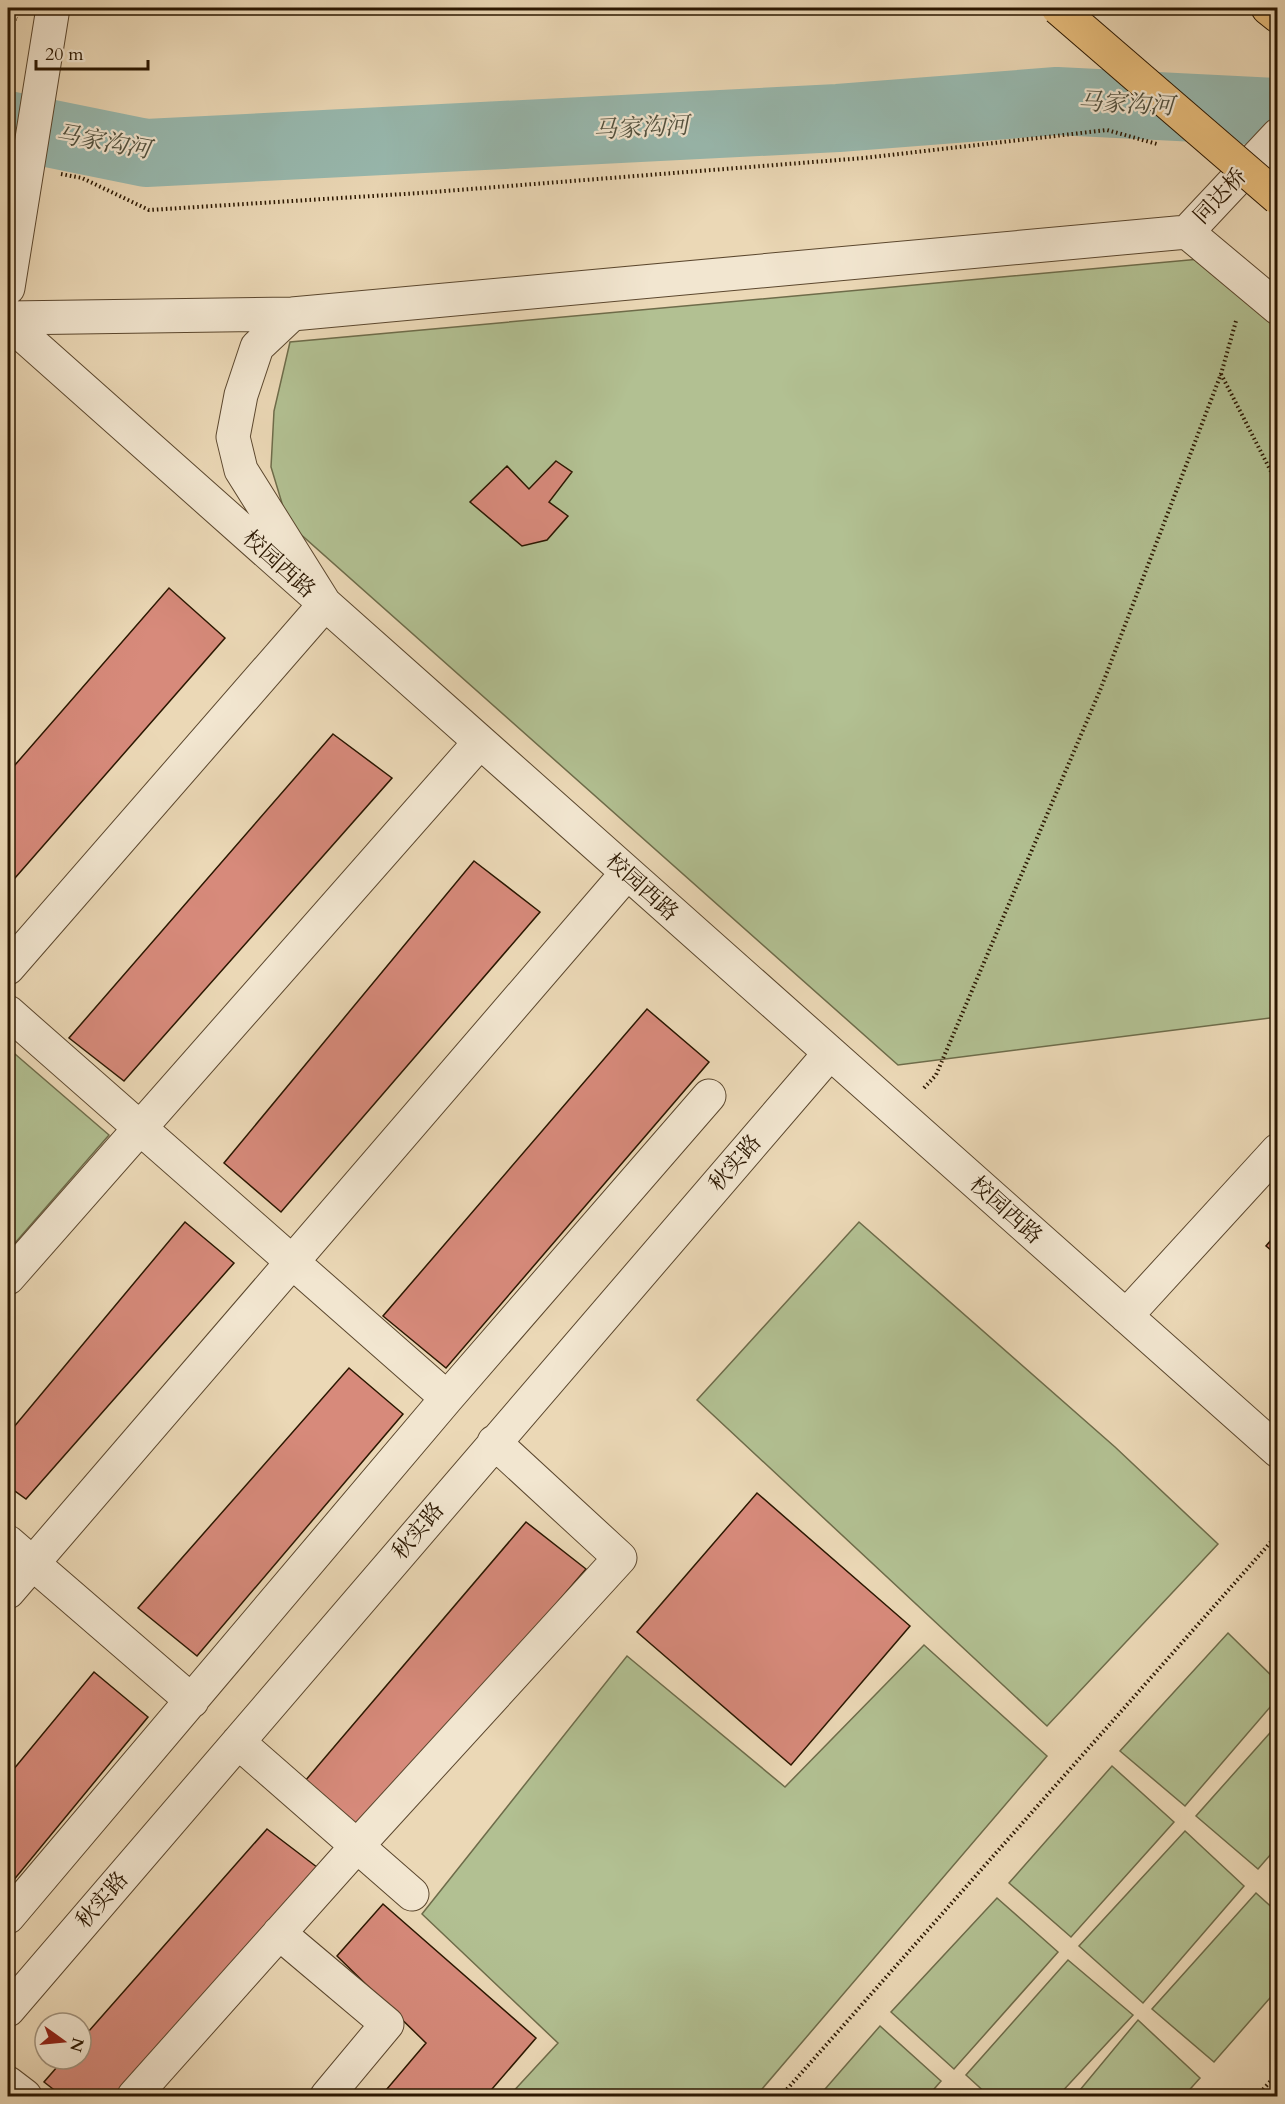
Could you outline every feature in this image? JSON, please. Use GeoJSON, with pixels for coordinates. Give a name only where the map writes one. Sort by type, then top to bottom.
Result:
{"type":"FeatureCollection","features":[{"type":"Feature","properties":{"kind":"main road"},"geometry":{"type":"LineString","coordinates":[[1058,8],[1278,198]]}},
{"type":"Feature","properties":{"kind":"main road"},"geometry":{"type":"LineString","coordinates":[[1268,8],[1278,16]]}},
{"type":"Feature","properties":{"kind":"street"},"geometry":{"type":"LineString","coordinates":[[8,288],[53,8]]}},
{"type":"Feature","properties":{"kind":"street","name":"同达桥"},"geometry":{"type":"LineString","coordinates":[[1187,232],[1278,135]]}},
{"type":"Feature","properties":{"kind":"street"},"geometry":{"type":"LineString","coordinates":[[8,320],[292,314],[1187,232],[1278,308]]}},
{"type":"Feature","properties":{"kind":"street"},"geometry":{"type":"LineString","coordinates":[[8,968],[325,604],[241,470],[233,437],[241,395],[257,347],[292,314]]}},
{"type":"Feature","properties":{"kind":"street","name":"校园西路"},"geometry":{"type":"LineString","coordinates":[[8,320],[20,344],[325,604],[1278,1451]]}},
{"type":"Feature","properties":{"kind":"street"},"geometry":{"type":"LineString","coordinates":[[8,1278],[480,742]]}},
{"type":"Feature","properties":{"kind":"street"},"geometry":{"type":"LineString","coordinates":[[8,1592],[627,873]]}},
{"type":"Feature","properties":{"kind":"street"},"geometry":{"type":"LineString","coordinates":[[8,1012],[447,1398]]}},
{"type":"Feature","properties":{"kind":"street","name":"秋实路"},"geometry":{"type":"LineString","coordinates":[[8,2010],[830,1053]]}},
{"type":"Feature","properties":{"kind":"street"},"geometry":{"type":"LineString","coordinates":[[8,1917],[447,1398],[709,1096]]}},
{"type":"Feature","properties":{"kind":"street"},"geometry":{"type":"LineString","coordinates":[[1126,1316],[1278,1150]]}},
{"type":"Feature","properties":{"kind":"street"},"geometry":{"type":"LineString","coordinates":[[146,2092],[279,1932],[620,1558],[494,1442]]}},
{"type":"Feature","properties":{"kind":"street"},"geometry":{"type":"LineString","coordinates":[[8,1542],[192,1701]]}},
{"type":"Feature","properties":{"kind":"street"},"geometry":{"type":"LineString","coordinates":[[238,1742],[412,1894]]}},
{"type":"Feature","properties":{"kind":"street"},"geometry":{"type":"LineString","coordinates":[[279,1932],[387,2024],[327,2097]]}},
{"type":"Feature","properties":{"kind":"street"},"geometry":{"type":"LineString","coordinates":[[8,2083],[25,2097]]}},
{"type":"Feature","properties":{"kind":"path"},"geometry":{"type":"LineString","coordinates":[[50,172],[82,178],[149,210],[420,193],[852,159],[1107,130],[1164,146]]}},
{"type":"Feature","properties":{"kind":"path"},"geometry":{"type":"LineString","coordinates":[[901,1116],[936,1075],[1101,688],[1221,374],[1246,283]]}},
{"type":"Feature","properties":{"kind":"path"},"geometry":{"type":"LineString","coordinates":[[1221,374],[1278,486]]}},
{"type":"Feature","properties":{"kind":"path"},"geometry":{"type":"LineString","coordinates":[[781,2097],[1278,1534]]}},
{"type":"Feature","properties":{"kind":"path"},"geometry":{"type":"LineString","coordinates":[[1257,2097],[1278,2073]]}},
{"type":"Feature","properties":{"kind":"green space"},"geometry":{"type":"Polygon","coordinates":[[[1200,259],[1277,328],[1277,1017],[898,1065],[288,523],[271,467],[274,411],[290,342],[1200,259]]]}},
{"type":"Feature","properties":{"kind":"green space"},"geometry":{"type":"Polygon","coordinates":[[[8,1048],[109,1135],[8,1251],[8,1048]]]}},
{"type":"Feature","properties":{"kind":"green space"},"geometry":{"type":"Polygon","coordinates":[[[859,1222],[1115,1447],[1218,1544],[1047,1726],[697,1400],[859,1222]]]}},
{"type":"Feature","properties":{"kind":"green space"},"geometry":{"type":"Polygon","coordinates":[[[1228,1633],[1277,1681],[1277,1699],[1185,1806],[1120,1751],[1228,1633]]]}},
{"type":"Feature","properties":{"kind":"green space"},"geometry":{"type":"Polygon","coordinates":[[[924,1645],[1047,1756],[756,2096],[509,2096],[558,2043],[422,1914],[627,1656],[785,1787],[924,1645]]]}},
{"type":"Feature","properties":{"kind":"green space"},"geometry":{"type":"Polygon","coordinates":[[[1277,1725],[1277,1847],[1258,1869],[1196,1816],[1277,1725]]]}},
{"type":"Feature","properties":{"kind":"green space"},"geometry":{"type":"Polygon","coordinates":[[[1112,1766],[1174,1822],[1071,1937],[1009,1883],[1112,1766]]]}},
{"type":"Feature","properties":{"kind":"green space"},"geometry":{"type":"Polygon","coordinates":[[[1185,1831],[1244,1886],[1143,2003],[1079,1946],[1185,1831]]]}},
{"type":"Feature","properties":{"kind":"green space"},"geometry":{"type":"Polygon","coordinates":[[[1256,1893],[1277,1912],[1277,1990],[1214,2062],[1152,2009],[1256,1893]]]}},
{"type":"Feature","properties":{"kind":"green space"},"geometry":{"type":"Polygon","coordinates":[[[997,1898],[1058,1952],[954,2069],[891,2012],[997,1898]]]}},
{"type":"Feature","properties":{"kind":"green space"},"geometry":{"type":"Polygon","coordinates":[[[1068,1960],[1133,2015],[1058,2096],[989,2096],[966,2075],[1068,1960]]]}},
{"type":"Feature","properties":{"kind":"green space"},"geometry":{"type":"Polygon","coordinates":[[[1138,2020],[1200,2078],[1184,2096],[1075,2096],[1138,2020]]]}},
{"type":"Feature","properties":{"kind":"green space"},"geometry":{"type":"Polygon","coordinates":[[[880,2026],[941,2081],[928,2096],[819,2096],[880,2026]]]}},
{"type":"Feature","properties":{"kind":"building"},"geometry":{"type":"Polygon","coordinates":[[[556,461],[572,472],[549,502],[568,516],[547,540],[522,546],[470,502],[507,466],[529,489],[556,461]]]}},
{"type":"Feature","properties":{"kind":"building"},"geometry":{"type":"Polygon","coordinates":[[[169,588],[225,638],[8,886],[8,773],[169,588]]]}},
{"type":"Feature","properties":{"kind":"building"},"geometry":{"type":"Polygon","coordinates":[[[333,734],[392,778],[124,1081],[69,1038],[333,734]]]}},
{"type":"Feature","properties":{"kind":"building"},"geometry":{"type":"Polygon","coordinates":[[[474,861],[540,912],[281,1212],[224,1163],[474,861]]]}},
{"type":"Feature","properties":{"kind":"building"},"geometry":{"type":"Polygon","coordinates":[[[647,1009],[709,1062],[446,1368],[383,1316],[647,1009]]]}},
{"type":"Feature","properties":{"kind":"building"},"geometry":{"type":"Polygon","coordinates":[[[185,1222],[234,1263],[26,1499],[8,1486],[8,1434],[185,1222]]]}},
{"type":"Feature","properties":{"kind":"building"},"geometry":{"type":"Polygon","coordinates":[[[1278,1232],[1278,1256],[1266,1246],[1278,1232]]]}},
{"type":"Feature","properties":{"kind":"building"},"geometry":{"type":"Polygon","coordinates":[[[349,1368],[403,1414],[197,1656],[138,1608],[349,1368]]]}},
{"type":"Feature","properties":{"kind":"building"},"geometry":{"type":"Polygon","coordinates":[[[757,1493],[910,1626],[791,1765],[637,1632],[757,1493]]]}},
{"type":"Feature","properties":{"kind":"building"},"geometry":{"type":"Polygon","coordinates":[[[526,1522],[586,1569],[361,1831],[305,1781],[526,1522]]]}},
{"type":"Feature","properties":{"kind":"building"},"geometry":{"type":"Polygon","coordinates":[[[94,1672],[148,1717],[8,1887],[8,1776],[94,1672]]]}},
{"type":"Feature","properties":{"kind":"building"},"geometry":{"type":"Polygon","coordinates":[[[267,1829],[326,1874],[129,2096],[62,2096],[44,2082],[54,2071],[93,2071],[93,2026],[267,1829]]]}},
{"type":"Feature","properties":{"kind":"building"},"geometry":{"type":"Polygon","coordinates":[[[383,1904],[536,2038],[486,2096],[381,2096],[426,2043],[337,1956],[383,1904]]]}},
{"type":"Feature","properties":{"kind":"building"},"geometry":{"type":"Polygon","coordinates":[[[1275,2090],[1278,2096],[1269,2096],[1275,2090]]]}},
{"type":"Feature","properties":{"kind":"waterway","name":"马家沟河"},"geometry":{"type":"LineString","coordinates":[[8,125],[146,153],[838,118],[1057,101],[1278,112]]}}]}
